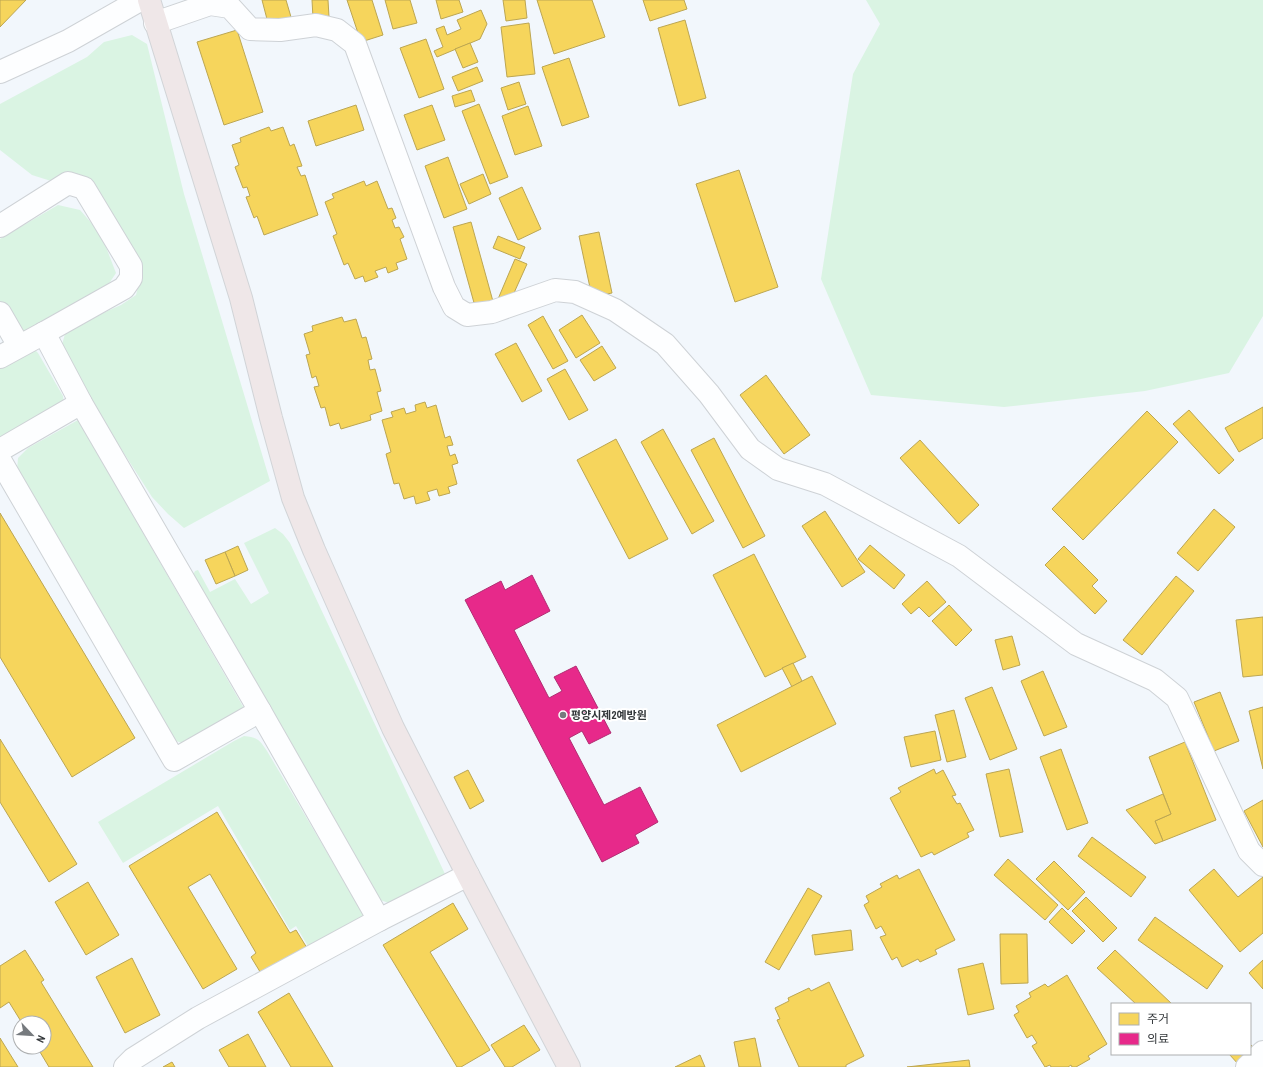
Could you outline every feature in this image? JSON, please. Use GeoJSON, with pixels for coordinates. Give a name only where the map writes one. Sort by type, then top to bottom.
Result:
{"type":"FeatureCollection","features":[{"type":"Feature","properties":{"kind":"main road"},"geometry":{"type":"LineString","coordinates":[[149,0],[241,298],[293,498],[314,550],[393,728],[569,1067]]}},
{"type":"Feature","properties":{"kind":"street"},"geometry":{"type":"LineString","coordinates":[[0,72],[68,41],[140,0]]}},
{"type":"Feature","properties":{"kind":"street"},"geometry":{"type":"LineString","coordinates":[[155,23],[210,4],[230,7],[250,29],[280,30],[316,25],[337,30],[355,44],[442,280],[454,307],[468,315],[492,312],[555,290],[576,292],[615,310],[665,344],[709,394],[750,449],[778,469],[825,484],[958,556],[1076,644],[1155,680],[1177,698],[1249,851],[1263,865]]}},
{"type":"Feature","properties":{"kind":"street"},"geometry":{"type":"LineString","coordinates":[[0,226],[68,183],[79,186],[84,188],[131,266],[130,278],[124,288],[0,357]]}},
{"type":"Feature","properties":{"kind":"street"},"geometry":{"type":"LineString","coordinates":[[0,313],[19,346]]}},
{"type":"Feature","properties":{"kind":"street"},"geometry":{"type":"LineString","coordinates":[[44,333],[81,403],[260,711],[379,920]]}},
{"type":"Feature","properties":{"kind":"street"},"geometry":{"type":"LineString","coordinates":[[0,450],[81,403]]}},
{"type":"Feature","properties":{"kind":"street"},"geometry":{"type":"LineString","coordinates":[[0,460],[174,760],[260,711]]}},
{"type":"Feature","properties":{"kind":"street"},"geometry":{"type":"LineString","coordinates":[[125,1067],[133,1058],[198,1018],[379,920],[468,875]]}},
{"type":"Feature","properties":{"kind":"street"},"geometry":{"type":"LineString","coordinates":[[1247,1067],[1263,1052]]}},
{"type":"Feature","properties":{"kind":"green space"},"geometry":{"type":"Polygon","coordinates":[[[866,0],[1263,0],[1263,316],[1229,373],[1145,391],[1004,407],[871,395],[821,279],[853,74],[880,24],[866,0]]]}},
{"type":"Feature","properties":{"kind":"green space"},"geometry":{"type":"Polygon","coordinates":[[[132,35],[147,44],[184,194],[270,481],[184,528],[152,497],[61,355],[61,348],[65,334],[80,323],[121,305],[136,295],[140,279],[67,178],[51,181],[32,175],[0,150],[0,104],[87,57],[104,42],[132,35]]]}},
{"type":"Feature","properties":{"kind":"green space"},"geometry":{"type":"Polygon","coordinates":[[[58,205],[80,210],[101,234],[116,273],[106,288],[20,339],[0,303],[0,239],[58,205]]]}},
{"type":"Feature","properties":{"kind":"green space"},"geometry":{"type":"Polygon","coordinates":[[[34,349],[38,353],[63,396],[64,403],[0,442],[0,365],[34,349]]]}},
{"type":"Feature","properties":{"kind":"green space"},"geometry":{"type":"Polygon","coordinates":[[[78,420],[245,710],[191,741],[182,743],[173,740],[17,470],[18,458],[28,448],[78,420]]]}},
{"type":"Feature","properties":{"kind":"green space"},"geometry":{"type":"Polygon","coordinates":[[[275,528],[283,534],[290,543],[445,874],[392,904],[380,900],[371,890],[192,577],[195,571],[198,570],[210,592],[235,579],[251,604],[269,593],[244,543],[275,528]]]}},
{"type":"Feature","properties":{"kind":"green space"},"geometry":{"type":"Polygon","coordinates":[[[244,736],[253,737],[258,740],[267,751],[364,915],[309,948],[296,926],[290,930],[218,806],[123,863],[98,822],[244,736]]]}},
{"type":"Feature","properties":{"kind":"building: 주거"},"geometry":{"type":"Polygon","coordinates":[[[0,0],[26,0],[0,27],[0,0]]]}},
{"type":"Feature","properties":{"kind":"building: 주거"},"geometry":{"type":"Polygon","coordinates":[[[262,0],[286,0],[291,17],[268,23],[262,0]]]}},
{"type":"Feature","properties":{"kind":"building: 주거"},"geometry":{"type":"Polygon","coordinates":[[[312,0],[328,0],[329,17],[313,18],[312,0]]]}},
{"type":"Feature","properties":{"kind":"building: 주거"},"geometry":{"type":"Polygon","coordinates":[[[347,0],[372,0],[383,35],[361,42],[347,0]]]}},
{"type":"Feature","properties":{"kind":"building: 주거"},"geometry":{"type":"Polygon","coordinates":[[[385,0],[410,0],[417,23],[393,29],[385,0]]]}},
{"type":"Feature","properties":{"kind":"building: 주거"},"geometry":{"type":"Polygon","coordinates":[[[436,0],[459,0],[463,12],[441,19],[436,0]]]}},
{"type":"Feature","properties":{"kind":"building: 주거"},"geometry":{"type":"Polygon","coordinates":[[[503,0],[525,0],[527,18],[506,21],[503,0]]]}},
{"type":"Feature","properties":{"kind":"building: 주거"},"geometry":{"type":"Polygon","coordinates":[[[537,0],[592,0],[605,37],[554,54],[537,0]]]}},
{"type":"Feature","properties":{"kind":"building: 주거"},"geometry":{"type":"Polygon","coordinates":[[[643,0],[684,0],[687,9],[650,21],[643,0]]]}},
{"type":"Feature","properties":{"kind":"building: 주거"},"geometry":{"type":"Polygon","coordinates":[[[481,10],[487,24],[480,39],[437,57],[434,51],[443,47],[436,29],[444,26],[447,35],[461,29],[457,20],[481,10]]]}},
{"type":"Feature","properties":{"kind":"building: 주거"},"geometry":{"type":"Polygon","coordinates":[[[685,20],[706,98],[679,106],[658,28],[685,20]]]}},
{"type":"Feature","properties":{"kind":"building: 주거"},"geometry":{"type":"Polygon","coordinates":[[[529,23],[535,74],[507,77],[501,27],[529,23]]]}},
{"type":"Feature","properties":{"kind":"building: 주거"},"geometry":{"type":"Polygon","coordinates":[[[237,30],[263,112],[224,125],[197,42],[237,30]]]}},
{"type":"Feature","properties":{"kind":"building: 주거"},"geometry":{"type":"Polygon","coordinates":[[[426,39],[444,89],[419,98],[400,48],[426,39]]]}},
{"type":"Feature","properties":{"kind":"building: 주거"},"geometry":{"type":"Polygon","coordinates":[[[470,43],[478,62],[463,68],[455,49],[470,43]]]}},
{"type":"Feature","properties":{"kind":"building: 주거"},"geometry":{"type":"Polygon","coordinates":[[[569,58],[589,117],[562,126],[542,67],[569,58]]]}},
{"type":"Feature","properties":{"kind":"building: 주거"},"geometry":{"type":"Polygon","coordinates":[[[477,67],[483,81],[458,91],[452,77],[477,67]]]}},
{"type":"Feature","properties":{"kind":"building: 주거"},"geometry":{"type":"Polygon","coordinates":[[[519,82],[526,104],[508,110],[501,88],[519,82]]]}},
{"type":"Feature","properties":{"kind":"building: 주거"},"geometry":{"type":"Polygon","coordinates":[[[471,90],[475,101],[455,107],[452,96],[471,90]]]}},
{"type":"Feature","properties":{"kind":"building: 주거"},"geometry":{"type":"Polygon","coordinates":[[[479,104],[508,177],[490,184],[462,111],[479,104]]]}},
{"type":"Feature","properties":{"kind":"building: 주거"},"geometry":{"type":"Polygon","coordinates":[[[356,105],[364,130],[316,146],[308,121],[356,105]]]}},
{"type":"Feature","properties":{"kind":"building: 주거"},"geometry":{"type":"Polygon","coordinates":[[[432,105],[445,140],[417,150],[404,115],[432,105]]]}},
{"type":"Feature","properties":{"kind":"building: 주거"},"geometry":{"type":"Polygon","coordinates":[[[528,106],[542,146],[515,155],[502,116],[528,106]]]}},
{"type":"Feature","properties":{"kind":"building: 주거"},"geometry":{"type":"Polygon","coordinates":[[[269,127],[271,131],[283,127],[290,146],[294,144],[302,166],[297,167],[301,176],[305,175],[318,215],[264,235],[257,216],[254,218],[246,197],[250,196],[247,187],[243,188],[235,167],[239,165],[232,145],[241,142],[240,138],[269,127]]]}},
{"type":"Feature","properties":{"kind":"building: 주거"},"geometry":{"type":"Polygon","coordinates":[[[448,157],[467,209],[444,218],[425,166],[448,157]]]}},
{"type":"Feature","properties":{"kind":"building: 주거"},"geometry":{"type":"Polygon","coordinates":[[[739,170],[778,287],[735,302],[696,184],[739,170]]]}},
{"type":"Feature","properties":{"kind":"building: 주거"},"geometry":{"type":"Polygon","coordinates":[[[483,174],[491,194],[469,204],[460,184],[483,174]]]}},
{"type":"Feature","properties":{"kind":"building: 주거"},"geometry":{"type":"Polygon","coordinates":[[[364,181],[366,186],[377,181],[388,209],[392,208],[396,218],[392,220],[395,228],[399,227],[404,237],[400,239],[407,259],[396,263],[398,269],[388,273],[386,267],[375,271],[378,277],[365,282],[363,276],[355,279],[348,263],[344,265],[333,236],[337,234],[325,202],[334,198],[332,194],[364,181]]]}},
{"type":"Feature","properties":{"kind":"building: 주거"},"geometry":{"type":"Polygon","coordinates":[[[522,187],[541,229],[518,240],[499,198],[522,187]]]}},
{"type":"Feature","properties":{"kind":"building: 주거"},"geometry":{"type":"Polygon","coordinates":[[[471,222],[494,305],[476,310],[453,227],[471,222]]]}},
{"type":"Feature","properties":{"kind":"building: 주거"},"geometry":{"type":"Polygon","coordinates":[[[599,232],[612,293],[592,297],[579,236],[599,232]]]}},
{"type":"Feature","properties":{"kind":"building: 주거"},"geometry":{"type":"Polygon","coordinates":[[[498,236],[525,247],[520,259],[493,248],[498,236]]]}},
{"type":"Feature","properties":{"kind":"building: 주거"},"geometry":{"type":"Polygon","coordinates":[[[515,259],[527,264],[509,304],[498,299],[515,259]]]}},
{"type":"Feature","properties":{"kind":"building: 주거"},"geometry":{"type":"Polygon","coordinates":[[[582,315],[600,343],[576,358],[559,330],[582,315]]]}},
{"type":"Feature","properties":{"kind":"building: 주거"},"geometry":{"type":"Polygon","coordinates":[[[543,316],[568,361],[553,369],[528,325],[543,316]]]}},
{"type":"Feature","properties":{"kind":"building: 주거"},"geometry":{"type":"Polygon","coordinates":[[[342,317],[344,322],[356,319],[362,338],[366,337],[372,359],[368,360],[370,370],[375,369],[381,391],[377,392],[382,411],[370,415],[371,420],[341,429],[339,423],[330,426],[325,407],[321,408],[314,387],[319,386],[316,376],[312,378],[306,355],[310,354],[304,334],[313,331],[312,326],[342,317]]]}},
{"type":"Feature","properties":{"kind":"building: 주거"},"geometry":{"type":"Polygon","coordinates":[[[516,343],[542,391],[522,402],[495,354],[516,343]]]}},
{"type":"Feature","properties":{"kind":"building: 주거"},"geometry":{"type":"Polygon","coordinates":[[[602,346],[616,368],[594,381],[580,360],[602,346]]]}},
{"type":"Feature","properties":{"kind":"building: 주거"},"geometry":{"type":"Polygon","coordinates":[[[565,369],[588,410],[569,420],[547,379],[565,369]]]}},
{"type":"Feature","properties":{"kind":"building: 주거"},"geometry":{"type":"Polygon","coordinates":[[[766,375],[810,435],[784,454],[740,395],[766,375]]]}},
{"type":"Feature","properties":{"kind":"building: 주거"},"geometry":{"type":"Polygon","coordinates":[[[425,402],[427,408],[436,405],[445,438],[450,436],[453,445],[447,446],[450,456],[455,454],[458,463],[452,465],[457,484],[448,487],[450,493],[439,496],[437,489],[427,492],[430,500],[416,504],[414,496],[404,499],[399,483],[394,484],[386,454],[391,452],[382,420],[393,417],[391,412],[404,408],[406,414],[416,411],[415,405],[425,402]]]}},
{"type":"Feature","properties":{"kind":"building: 주거"},"geometry":{"type":"Polygon","coordinates":[[[1263,407],[1263,438],[1239,452],[1225,428],[1263,407]]]}},
{"type":"Feature","properties":{"kind":"building: 주거"},"geometry":{"type":"Polygon","coordinates":[[[1189,410],[1234,460],[1219,474],[1173,424],[1189,410]]]}},
{"type":"Feature","properties":{"kind":"building: 주거"},"geometry":{"type":"Polygon","coordinates":[[[1147,411],[1178,442],[1083,540],[1052,509],[1147,411]]]}},
{"type":"Feature","properties":{"kind":"building: 주거"},"geometry":{"type":"Polygon","coordinates":[[[663,429],[714,521],[692,534],[641,442],[663,429]]]}},
{"type":"Feature","properties":{"kind":"building: 주거"},"geometry":{"type":"Polygon","coordinates":[[[714,438],[765,536],[743,548],[691,450],[714,438]]]}},
{"type":"Feature","properties":{"kind":"building: 주거"},"geometry":{"type":"Polygon","coordinates":[[[616,439],[668,539],[629,559],[577,460],[616,439]]]}},
{"type":"Feature","properties":{"kind":"building: 주거"},"geometry":{"type":"Polygon","coordinates":[[[920,440],[979,505],[959,524],[900,458],[920,440]]]}},
{"type":"Feature","properties":{"kind":"building: 주거"},"geometry":{"type":"Polygon","coordinates":[[[1214,509],[1235,527],[1198,571],[1177,553],[1214,509]]]}},
{"type":"Feature","properties":{"kind":"building: 주거"},"geometry":{"type":"Polygon","coordinates":[[[825,511],[865,572],[842,587],[802,526],[825,511]]]}},
{"type":"Feature","properties":{"kind":"building: 주거"},"geometry":{"type":"Polygon","coordinates":[[[0,513],[135,738],[72,777],[0,657],[0,513]]]}},
{"type":"Feature","properties":{"kind":"building: 주거"},"geometry":{"type":"Polygon","coordinates":[[[870,545],[905,575],[894,589],[858,559],[870,545]]]}},
{"type":"Feature","properties":{"kind":"building: 주거"},"geometry":{"type":"Polygon","coordinates":[[[238,546],[248,570],[235,576],[225,552],[238,546]]]}},
{"type":"Feature","properties":{"kind":"building: 주거"},"geometry":{"type":"Polygon","coordinates":[[[1064,546],[1098,580],[1092,586],[1107,601],[1095,614],[1045,565],[1064,546]]]}},
{"type":"Feature","properties":{"kind":"building: 주거"},"geometry":{"type":"Polygon","coordinates":[[[225,552],[235,576],[216,584],[205,560],[225,552]]]}},
{"type":"Feature","properties":{"kind":"building: 주거"},"geometry":{"type":"Polygon","coordinates":[[[754,554],[806,657],[765,677],[713,575],[754,554]]]}},
{"type":"Feature","properties":{"kind":"building: 주거"},"geometry":{"type":"Polygon","coordinates":[[[1176,576],[1194,591],[1142,655],[1123,640],[1176,576]]]}},
{"type":"Feature","properties":{"kind":"building: 주거"},"geometry":{"type":"Polygon","coordinates":[[[927,581],[946,602],[929,617],[919,607],[911,614],[902,604],[927,581]]]}},
{"type":"Feature","properties":{"kind":"building: 주거"},"geometry":{"type":"Polygon","coordinates":[[[949,605],[972,630],[956,646],[932,621],[949,605]]]}},
{"type":"Feature","properties":{"kind":"building: 주거"},"geometry":{"type":"Polygon","coordinates":[[[1263,617],[1263,675],[1243,677],[1236,620],[1263,617]]]}},
{"type":"Feature","properties":{"kind":"building: 주거"},"geometry":{"type":"Polygon","coordinates":[[[1012,636],[1020,665],[1003,670],[995,640],[1012,636]]]}},
{"type":"Feature","properties":{"kind":"building: 주거"},"geometry":{"type":"Polygon","coordinates":[[[793,663],[802,681],[792,687],[782,668],[793,663]]]}},
{"type":"Feature","properties":{"kind":"building: 주거"},"geometry":{"type":"Polygon","coordinates":[[[1043,671],[1067,727],[1044,736],[1021,681],[1043,671]]]}},
{"type":"Feature","properties":{"kind":"building: 주거"},"geometry":{"type":"Polygon","coordinates":[[[812,676],[836,724],[741,772],[717,725],[812,676]]]}},
{"type":"Feature","properties":{"kind":"building: 주거"},"geometry":{"type":"Polygon","coordinates":[[[992,687],[1017,749],[990,760],[965,698],[992,687]]]}},
{"type":"Feature","properties":{"kind":"building: 주거"},"geometry":{"type":"Polygon","coordinates":[[[1220,692],[1239,741],[1214,751],[1194,702],[1220,692]]]}},
{"type":"Feature","properties":{"kind":"building: 주거"},"geometry":{"type":"Polygon","coordinates":[[[1263,707],[1263,769],[1249,711],[1263,707]]]}},
{"type":"Feature","properties":{"kind":"building: 주거"},"geometry":{"type":"Polygon","coordinates":[[[954,710],[966,757],[947,762],[935,715],[954,710]]]}},
{"type":"Feature","properties":{"kind":"building: 주거"},"geometry":{"type":"Polygon","coordinates":[[[935,731],[941,760],[911,767],[904,737],[935,731]]]}},
{"type":"Feature","properties":{"kind":"building: 주거"},"geometry":{"type":"Polygon","coordinates":[[[0,739],[77,864],[49,882],[0,802],[0,739]]]}},
{"type":"Feature","properties":{"kind":"building: 주거"},"geometry":{"type":"Polygon","coordinates":[[[1185,742],[1216,820],[1163,841],[1155,821],[1171,814],[1149,757],[1185,742]]]}},
{"type":"Feature","properties":{"kind":"building: 주거"},"geometry":{"type":"Polygon","coordinates":[[[1061,749],[1088,823],[1067,830],[1040,757],[1061,749]]]}},
{"type":"Feature","properties":{"kind":"building: 주거"},"geometry":{"type":"Polygon","coordinates":[[[934,769],[936,774],[943,770],[956,795],[952,796],[957,804],[960,803],[974,830],[967,833],[969,837],[934,855],[932,852],[921,857],[890,798],[901,792],[898,788],[934,769]]]}},
{"type":"Feature","properties":{"kind":"building: 주거"},"geometry":{"type":"Polygon","coordinates":[[[1009,769],[1023,832],[1000,837],[986,774],[1009,769]]]}},
{"type":"Feature","properties":{"kind":"building: 주거"},"geometry":{"type":"Polygon","coordinates":[[[468,770],[484,801],[470,809],[454,777],[468,770]]]}},
{"type":"Feature","properties":{"kind":"building: 주거"},"geometry":{"type":"Polygon","coordinates":[[[1163,794],[1171,814],[1155,821],[1163,841],[1155,844],[1126,810],[1163,794]]]}},
{"type":"Feature","properties":{"kind":"building: 주거"},"geometry":{"type":"Polygon","coordinates":[[[1263,800],[1263,847],[1244,811],[1263,800]]]}},
{"type":"Feature","properties":{"kind":"building: 주거"},"geometry":{"type":"Polygon","coordinates":[[[217,812],[290,933],[296,930],[307,948],[262,975],[251,957],[256,953],[210,874],[188,887],[237,969],[203,989],[129,866],[217,812]]]}},
{"type":"Feature","properties":{"kind":"building: 주거"},"geometry":{"type":"Polygon","coordinates":[[[1092,837],[1146,877],[1131,897],[1078,856],[1092,837]]]}},
{"type":"Feature","properties":{"kind":"building: 주거"},"geometry":{"type":"Polygon","coordinates":[[[1008,859],[1058,905],[1045,920],[994,875],[1008,859]]]}},
{"type":"Feature","properties":{"kind":"building: 주거"},"geometry":{"type":"Polygon","coordinates":[[[1054,861],[1085,892],[1068,910],[1036,879],[1054,861]]]}},
{"type":"Feature","properties":{"kind":"building: 주거"},"geometry":{"type":"Polygon","coordinates":[[[919,869],[955,940],[935,950],[937,954],[920,962],[918,959],[902,967],[897,957],[892,960],[880,937],[886,935],[881,926],[876,929],[864,905],[869,902],[866,896],[882,887],[880,884],[897,875],[899,879],[919,869]]]}},
{"type":"Feature","properties":{"kind":"building: 주거"},"geometry":{"type":"Polygon","coordinates":[[[1214,869],[1238,897],[1263,877],[1263,933],[1240,952],[1189,890],[1214,869]]]}},
{"type":"Feature","properties":{"kind":"building: 주거"},"geometry":{"type":"Polygon","coordinates":[[[88,882],[119,935],[86,955],[55,902],[88,882]]]}},
{"type":"Feature","properties":{"kind":"building: 주거"},"geometry":{"type":"Polygon","coordinates":[[[808,888],[822,896],[779,970],[765,962],[808,888]]]}},
{"type":"Feature","properties":{"kind":"building: 주거"},"geometry":{"type":"Polygon","coordinates":[[[1086,897],[1117,928],[1103,942],[1072,911],[1086,897]]]}},
{"type":"Feature","properties":{"kind":"building: 주거"},"geometry":{"type":"Polygon","coordinates":[[[453,903],[468,929],[430,952],[490,1050],[461,1067],[457,1067],[383,945],[453,903]]]}},
{"type":"Feature","properties":{"kind":"building: 주거"},"geometry":{"type":"Polygon","coordinates":[[[1062,908],[1085,931],[1072,944],[1049,922],[1062,908]]]}},
{"type":"Feature","properties":{"kind":"building: 주거"},"geometry":{"type":"Polygon","coordinates":[[[1155,917],[1223,966],[1207,989],[1138,940],[1155,917]]]}},
{"type":"Feature","properties":{"kind":"building: 주거"},"geometry":{"type":"Polygon","coordinates":[[[851,930],[853,950],[815,955],[812,935],[851,930]]]}},
{"type":"Feature","properties":{"kind":"building: 주거"},"geometry":{"type":"Polygon","coordinates":[[[1000,934],[1027,934],[1028,983],[1001,984],[1000,934]]]}},
{"type":"Feature","properties":{"kind":"building: 주거"},"geometry":{"type":"Polygon","coordinates":[[[25,950],[44,980],[41,982],[93,1067],[49,1067],[42,1055],[52,1055],[52,1015],[17,1015],[9,1002],[0,1008],[0,966],[25,950]]]}},
{"type":"Feature","properties":{"kind":"building: 주거"},"geometry":{"type":"Polygon","coordinates":[[[1115,950],[1171,1003],[1135,1003],[1097,968],[1115,950]]]}},
{"type":"Feature","properties":{"kind":"building: 주거"},"geometry":{"type":"Polygon","coordinates":[[[132,958],[160,1015],[125,1033],[96,977],[132,958]]]}},
{"type":"Feature","properties":{"kind":"building: 주거"},"geometry":{"type":"Polygon","coordinates":[[[1263,960],[1263,989],[1249,973],[1263,960]]]}},
{"type":"Feature","properties":{"kind":"building: 주거"},"geometry":{"type":"Polygon","coordinates":[[[983,963],[994,1009],[968,1015],[958,969],[983,963]]]}},
{"type":"Feature","properties":{"kind":"building: 주거"},"geometry":{"type":"Polygon","coordinates":[[[1067,975],[1107,1044],[1088,1056],[1090,1059],[1076,1067],[1072,1067],[1071,1065],[1068,1067],[1051,1067],[1050,1065],[1045,1067],[1032,1046],[1037,1043],[1032,1035],[1027,1038],[1014,1015],[1019,1012],[1016,1006],[1031,997],[1029,993],[1045,984],[1048,987],[1067,975]]]}},
{"type":"Feature","properties":{"kind":"building: 주거"},"geometry":{"type":"Polygon","coordinates":[[[829,982],[864,1056],[846,1065],[846,1067],[799,1067],[777,1020],[780,1019],[775,1008],[789,1001],[788,998],[809,988],[811,991],[829,982]]]}},
{"type":"Feature","properties":{"kind":"building: 주거"},"geometry":{"type":"Polygon","coordinates":[[[289,993],[333,1067],[291,1067],[258,1012],[289,993]]]}},
{"type":"Feature","properties":{"kind":"building: 주거"},"geometry":{"type":"Polygon","coordinates":[[[524,1025],[540,1050],[512,1067],[505,1067],[491,1045],[524,1025]]]}},
{"type":"Feature","properties":{"kind":"building: 주거"},"geometry":{"type":"Polygon","coordinates":[[[248,1034],[266,1067],[229,1067],[219,1050],[248,1034]]]}},
{"type":"Feature","properties":{"kind":"building: 주거"},"geometry":{"type":"Polygon","coordinates":[[[0,1038],[18,1067],[0,1067],[0,1038]]]}},
{"type":"Feature","properties":{"kind":"building: 주거"},"geometry":{"type":"Polygon","coordinates":[[[755,1038],[761,1067],[739,1067],[734,1042],[755,1038]]]}},
{"type":"Feature","properties":{"kind":"building: 주거"},"geometry":{"type":"Polygon","coordinates":[[[1251,1045],[1256,1050],[1251,1054],[1251,1045]]]}},
{"type":"Feature","properties":{"kind":"building: 주거"},"geometry":{"type":"Polygon","coordinates":[[[700,1055],[705,1067],[675,1067],[700,1055]]]}},
{"type":"Feature","properties":{"kind":"building: 주거"},"geometry":{"type":"Polygon","coordinates":[[[1230,1055],[1250,1055],[1239,1065],[1230,1055]]]}},
{"type":"Feature","properties":{"kind":"building: 주거"},"geometry":{"type":"Polygon","coordinates":[[[969,1060],[970,1067],[907,1067],[969,1060]]]}},
{"type":"Feature","properties":{"kind":"building: 주거"},"geometry":{"type":"Polygon","coordinates":[[[172,1062],[175,1067],[163,1067],[172,1062]]]}},
{"type":"Feature","properties":{"kind":"building: 의료","name":"평양시제2예방원"},"geometry":{"type":"Polygon","coordinates":[[[532,575],[550,611],[514,630],[549,698],[562,691],[554,677],[576,666],[611,733],[589,744],[582,731],[569,738],[604,805],[640,787],[658,822],[635,835],[639,843],[602,862],[465,600],[501,581],[505,590],[532,575]]]}},
{"type":"Feature","properties":{"kind":"place","name":"평양시제2예방원"},"geometry":{"type":"Point","coordinates":[563,715]}}]}
